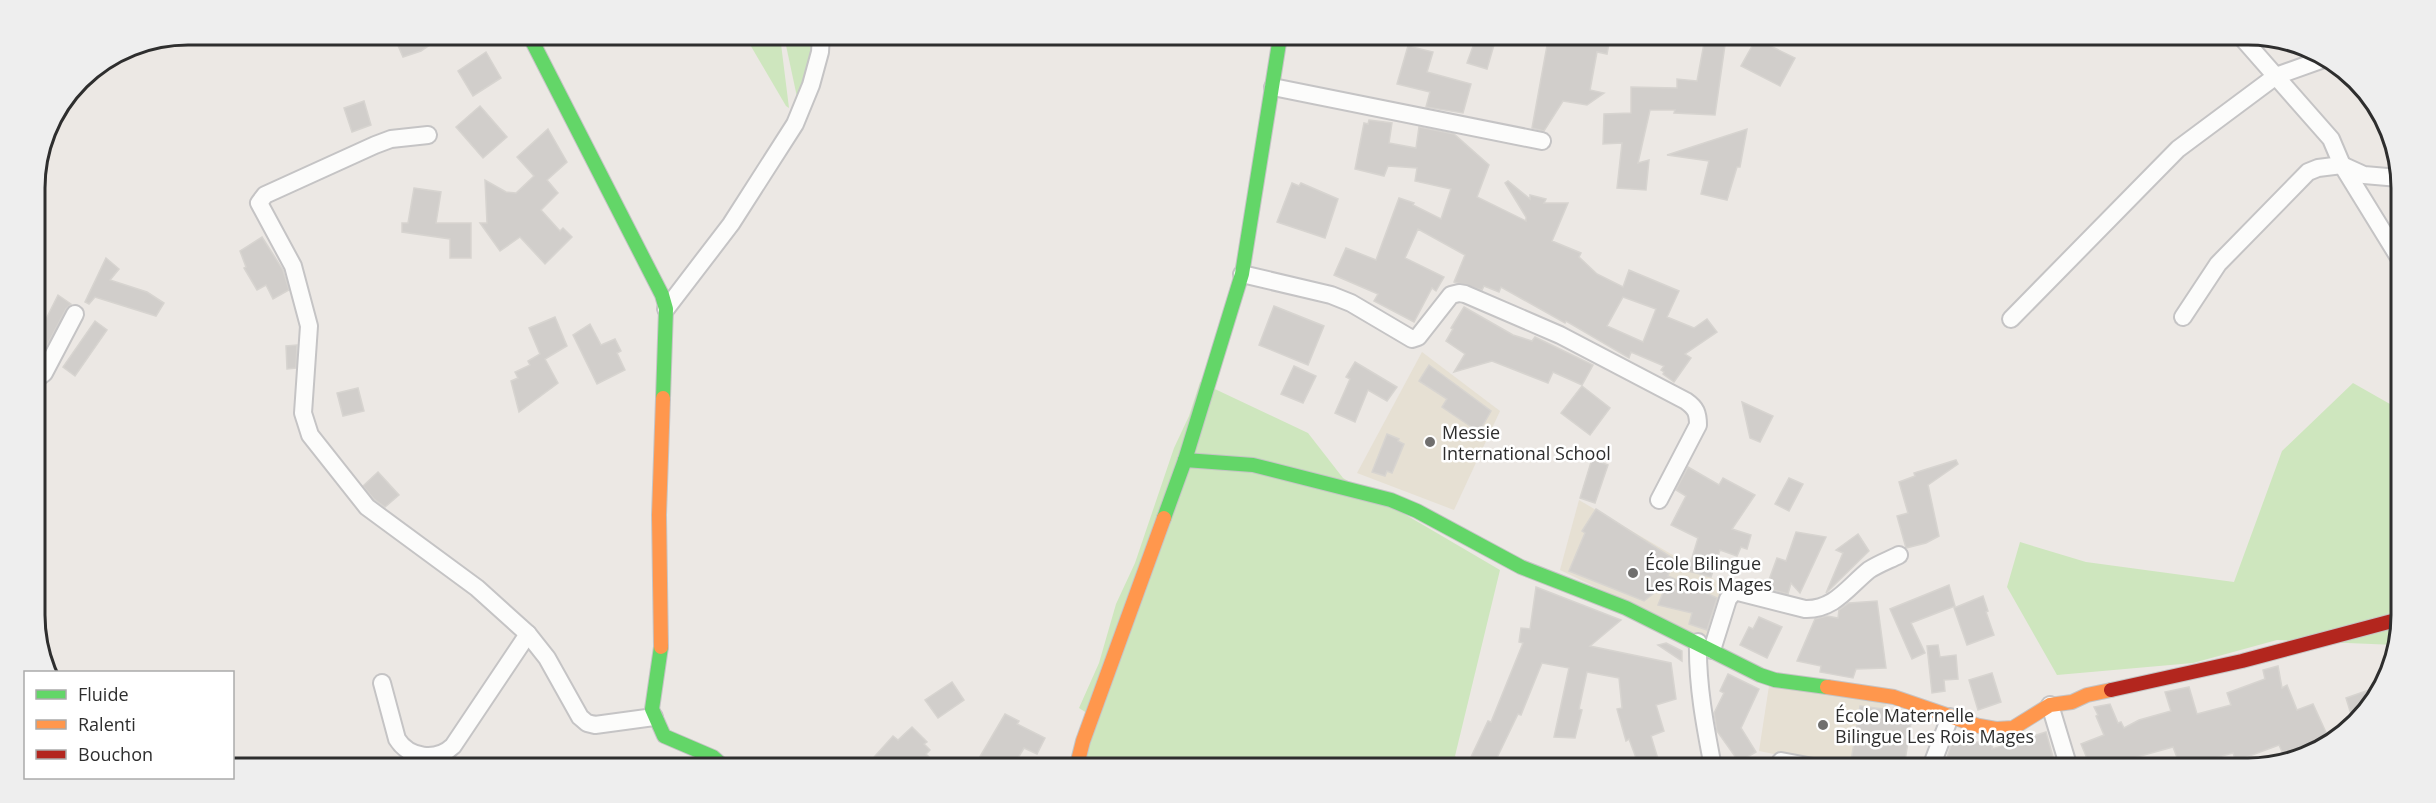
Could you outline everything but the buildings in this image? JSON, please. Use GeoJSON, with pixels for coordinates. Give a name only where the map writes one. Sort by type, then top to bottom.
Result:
{"type":"FeatureCollection","features":[{"type":"Feature","properties":{"kind":"street"},"geometry":{"type":"LineString","coordinates":[[534,45],[657,281],[666,309],[660,515],[662,638],[652,709],[664,736],[714,758]]}},
{"type":"Feature","properties":{"kind":"street"},"geometry":{"type":"LineString","coordinates":[[666,309],[731,224],[795,124],[811,85],[820,45]]}},
{"type":"Feature","properties":{"kind":"street"},"geometry":{"type":"LineString","coordinates":[[1079,758],[1185,460],[1242,274],[1279,45]]}},
{"type":"Feature","properties":{"kind":"street"},"geometry":{"type":"LineString","coordinates":[[2248,45],[2331,139],[2342,165],[2391,245]]}},
{"type":"Feature","properties":{"kind":"street"},"geometry":{"type":"LineString","coordinates":[[2011,319],[2178,149],[2276,76],[2315,62]]}},
{"type":"Feature","properties":{"kind":"street"},"geometry":{"type":"LineString","coordinates":[[1273,87],[1542,141]]}},
{"type":"Feature","properties":{"kind":"street"},"geometry":{"type":"LineString","coordinates":[[428,135],[391,139],[375,145],[265,195],[259,203],[293,266],[309,326],[303,413],[310,435],[372,511],[477,588],[528,634],[548,658],[580,717],[587,723],[595,725],[654,717]]}},
{"type":"Feature","properties":{"kind":"street"},"geometry":{"type":"LineString","coordinates":[[2183,317],[2218,264],[2301,177],[2318,168],[2342,165],[2364,175],[2391,177]]}},
{"type":"Feature","properties":{"kind":"street"},"geometry":{"type":"LineString","coordinates":[[1242,274],[1331,295],[1351,303],[1412,339],[1418,337],[1451,295],[1465,294],[1560,335],[1686,401],[1694,406],[1698,414],[1698,425],[1659,500]]}},
{"type":"Feature","properties":{"kind":"street"},"geometry":{"type":"LineString","coordinates":[[45,372],[75,314]]}},
{"type":"Feature","properties":{"kind":"street"},"geometry":{"type":"LineString","coordinates":[[1185,460],[1254,465],[1391,500],[1417,511],[1521,567],[1626,608],[1760,675],[1775,680],[1894,697],[1950,717],[1996,729],[2013,728],[2050,705],[2072,702],[2087,695],[2186,675],[2391,622]]}},
{"type":"Feature","properties":{"kind":"street"},"geometry":{"type":"LineString","coordinates":[[1711,758],[1698,663],[1733,593],[1738,592],[1805,609],[1814,609],[1835,601],[1870,569],[1899,555]]}},
{"type":"Feature","properties":{"kind":"street"},"geometry":{"type":"LineString","coordinates":[[382,683],[397,739],[402,747],[408,753],[436,757],[446,753],[453,746],[528,634]]}},
{"type":"Feature","properties":{"kind":"street"},"geometry":{"type":"LineString","coordinates":[[2050,705],[2066,758]]}},
{"type":"Feature","properties":{"kind":"street"},"geometry":{"type":"LineString","coordinates":[[1934,758],[1950,717]]}},
{"type":"Feature","properties":{"kind":"shaded area","name":"Messie International School"},"geometry":{"type":"Polygon","coordinates":[[[1422,352],[1500,411],[1454,510],[1357,473],[1422,352]]]}},
{"type":"Feature","properties":{"kind":"shaded area","name":"École Bilingue Les Rois Mages"},"geometry":{"type":"Polygon","coordinates":[[[1579,500],[1729,588],[1715,644],[1560,570],[1579,500]]]}},
{"type":"Feature","properties":{"kind":"shaded area","name":"École Maternelle Bilingue Les Rois Mages"},"geometry":{"type":"Polygon","coordinates":[[[1769,686],[1887,699],[1880,758],[1794,758],[1759,751],[1769,686]]]}},
{"type":"Feature","properties":{"kind":"green space"},"geometry":{"type":"Polygon","coordinates":[[[750,45],[781,45],[789,108],[750,45]]]}},
{"type":"Feature","properties":{"kind":"green space"},"geometry":{"type":"Polygon","coordinates":[[[786,45],[811,45],[810,61],[797,97],[786,45]]]}},
{"type":"Feature","properties":{"kind":"green space"},"geometry":{"type":"Polygon","coordinates":[[[1200,382],[1308,433],[1343,478],[1500,570],[1455,756],[1457,758],[1086,758],[1096,719],[1079,708],[1099,663],[1116,604],[1135,563],[1174,448],[1189,416],[1200,382]]]}},
{"type":"Feature","properties":{"kind":"green space"},"geometry":{"type":"Polygon","coordinates":[[[2353,383],[2391,405],[2391,615],[2388,645],[2277,640],[2193,663],[2057,675],[2007,587],[2020,542],[2086,562],[2234,582],[2282,451],[2353,383]]]}},
{"type":"Feature","properties":{"kind":"traffic: fast"},"geometry":{"type":"LineString","coordinates":[[534,45],[662,295],[666,309],[663,398]]}},
{"type":"Feature","properties":{"kind":"traffic: fast"},"geometry":{"type":"LineString","coordinates":[[1164,518],[1185,460],[1242,274],[1279,45]]}},
{"type":"Feature","properties":{"kind":"traffic: fast"},"geometry":{"type":"LineString","coordinates":[[1185,460],[1253,465],[1391,500],[1417,511],[1521,567],[1626,608],[1760,675],[1775,680],[1827,687]]}},
{"type":"Feature","properties":{"kind":"traffic: fast"},"geometry":{"type":"LineString","coordinates":[[661,647],[652,709],[664,736],[714,758]]}},
{"type":"Feature","properties":{"kind":"traffic: slow"},"geometry":{"type":"LineString","coordinates":[[661,647],[659,515],[663,398]]}},
{"type":"Feature","properties":{"kind":"traffic: slow"},"geometry":{"type":"LineString","coordinates":[[1079,758],[1164,518]]}},
{"type":"Feature","properties":{"kind":"traffic: slow"},"geometry":{"type":"LineString","coordinates":[[1827,687],[1894,697],[1979,726],[1996,729],[2013,728],[2050,705],[2072,702],[2087,695],[2111,690]]}},
{"type":"Feature","properties":{"kind":"traffic: jam"},"geometry":{"type":"LineString","coordinates":[[2111,690],[2242,661],[2391,621]]}},
{"type":"Feature","properties":{"kind":"place","name":"Messie International School"},"geometry":{"type":"Point","coordinates":[1430,442]}},
{"type":"Feature","properties":{"kind":"place","name":"École Bilingue Les Rois Mages"},"geometry":{"type":"Point","coordinates":[1633,573]}},
{"type":"Feature","properties":{"kind":"place","name":"École Maternelle Bilingue Les Rois Mages"},"geometry":{"type":"Point","coordinates":[1823,725]}}]}
